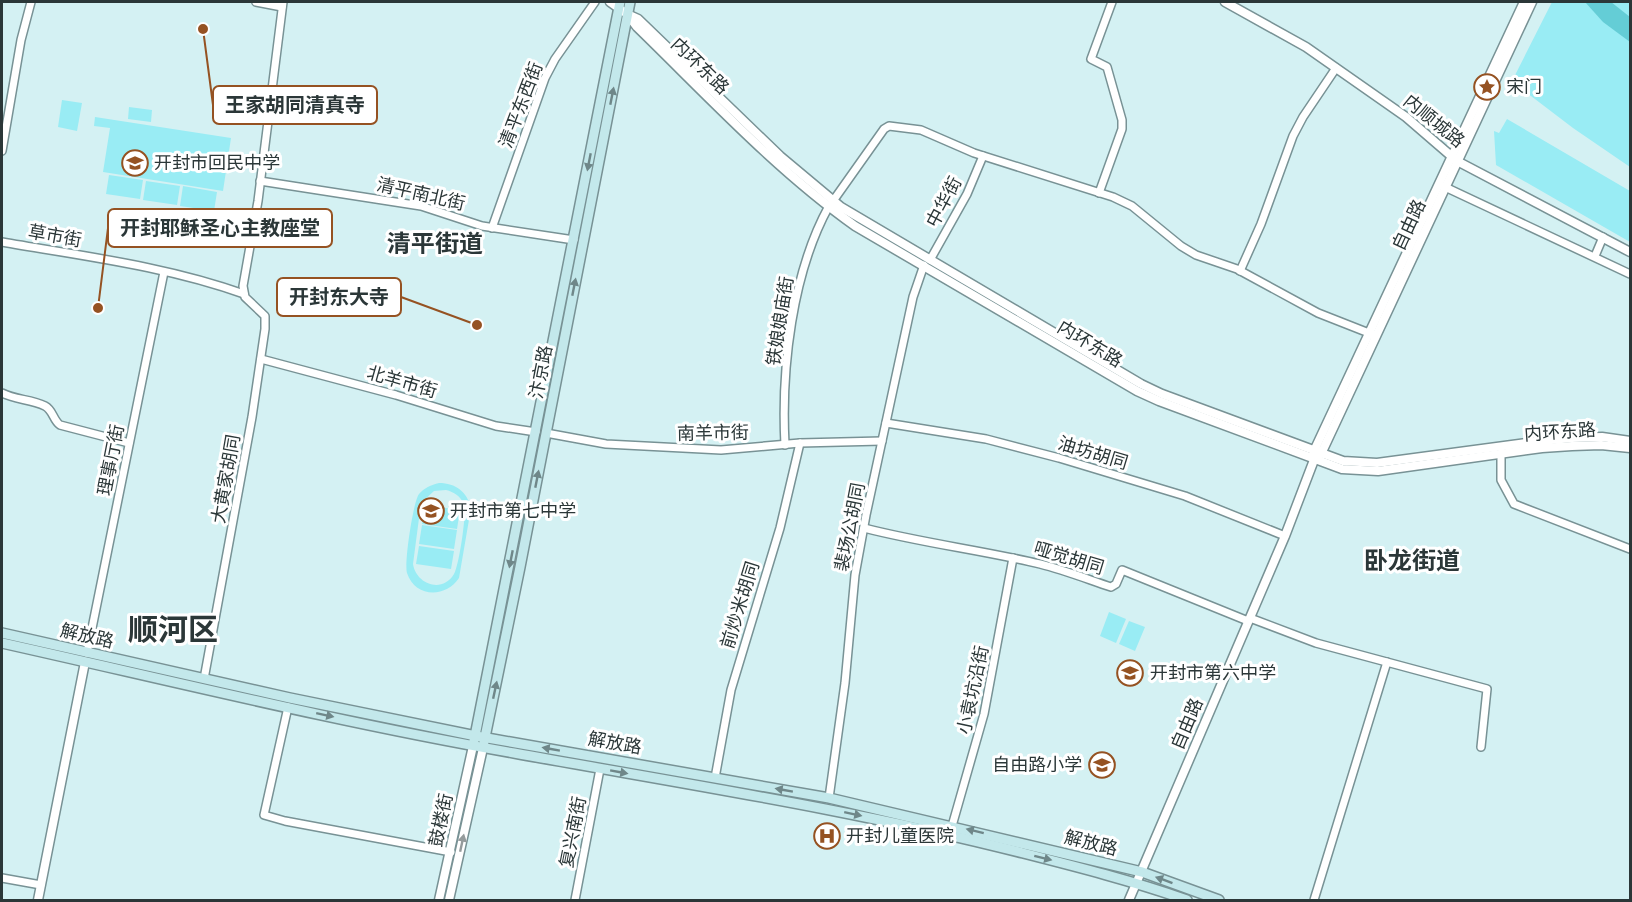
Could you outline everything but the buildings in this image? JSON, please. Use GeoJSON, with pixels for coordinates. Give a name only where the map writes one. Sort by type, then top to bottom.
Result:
{"type":"FeatureCollection","features":[{"type":"Feature","properties":{"kind":"main road","name":"汴京路"},"geometry":{"type":"LineString","coordinates":[[479,742],[630,2]]}},
{"type":"Feature","properties":{"kind":"main road","name":"汴京路"},"geometry":{"type":"LineString","coordinates":[[541,433],[574,240],[619,5]]}},
{"type":"Feature","properties":{"kind":"main road","name":"解放路"},"geometry":{"type":"LineString","coordinates":[[2,633],[86,657],[288,707],[479,742],[829,798],[1142,872],[1218,900]]}},
{"type":"Feature","properties":{"kind":"main road","name":"解放路"},"geometry":{"type":"LineString","coordinates":[[2,643],[204,678],[600,769],[826,808],[949,834],[1137,882],[1187,900]]}},
{"type":"Feature","properties":{"kind":"street"},"geometry":{"type":"LineString","coordinates":[[2,151],[21,40],[31,2]]}},
{"type":"Feature","properties":{"kind":"street"},"geometry":{"type":"LineString","coordinates":[[244,294],[243,286],[260,181],[282,4],[256,2]]}},
{"type":"Feature","properties":{"kind":"street","name":"清平东西街"},"geometry":{"type":"LineString","coordinates":[[492,228],[545,78],[555,59],[595,2]]}},
{"type":"Feature","properties":{"kind":"street","name":"内环东路"},"geometry":{"type":"LineString","coordinates":[[610,2],[619,5],[637,27],[775,161],[831,204],[855,226],[927,263],[1140,384],[1173,399],[1316,455],[1342,469],[1378,471],[1572,446],[1601,445],[1630,448]]}},
{"type":"Feature","properties":{"kind":"street"},"geometry":{"type":"LineString","coordinates":[[1099,193],[1122,129],[1122,120],[1107,67],[1091,59],[1112,2]]}},
{"type":"Feature","properties":{"kind":"street","name":"内顺城路"},"geometry":{"type":"LineString","coordinates":[[1225,2],[1306,47],[1406,117],[1454,159],[1630,252]]}},
{"type":"Feature","properties":{"kind":"street","name":"自由路"},"geometry":{"type":"LineString","coordinates":[[1129,900],[1285,536],[1316,455],[1454,159],[1524,2]]}},
{"type":"Feature","properties":{"kind":"street","name":"自由路"},"geometry":{"type":"LineString","coordinates":[[1372,334],[1445,187],[1454,159],[1532,2]]}},
{"type":"Feature","properties":{"kind":"street"},"geometry":{"type":"LineString","coordinates":[[1240,271],[1261,224],[1293,136],[1336,68]]}},
{"type":"Feature","properties":{"kind":"street","name":"铁娘娘庙街"},"geometry":{"type":"LineString","coordinates":[[785,445],[785,389],[791,332],[800,282],[808,250],[831,204],[884,129],[889,126],[921,130],[983,156]]}},
{"type":"Feature","properties":{"kind":"street"},"geometry":{"type":"LineString","coordinates":[[983,156],[1099,193],[1132,206],[1181,246],[1196,255],[1240,271],[1318,313],[1372,334]]}},
{"type":"Feature","properties":{"kind":"street","name":"中华街"},"geometry":{"type":"LineString","coordinates":[[927,263],[967,194],[983,156]]}},
{"type":"Feature","properties":{"kind":"street","name":"清平南北街"},"geometry":{"type":"LineString","coordinates":[[260,181],[421,206],[492,228],[574,240]]}},
{"type":"Feature","properties":{"kind":"street"},"geometry":{"type":"LineString","coordinates":[[1445,187],[1630,274]]}},
{"type":"Feature","properties":{"kind":"street"},"geometry":{"type":"LineString","coordinates":[[1594,256],[1603,237]]}},
{"type":"Feature","properties":{"kind":"street","name":"草市街"},"geometry":{"type":"LineString","coordinates":[[2,242],[164,272],[215,284],[244,294]]}},
{"type":"Feature","properties":{"kind":"street","name":"裴场公胡同"},"geometry":{"type":"LineString","coordinates":[[829,798],[845,683],[855,575],[913,297],[927,263]]}},
{"type":"Feature","properties":{"kind":"street","name":"理事厅街"},"geometry":{"type":"LineString","coordinates":[[86,657],[164,272]]}},
{"type":"Feature","properties":{"kind":"street","name":"大黄家胡同"},"geometry":{"type":"LineString","coordinates":[[204,678],[252,417],[266,316],[244,294]]}},
{"type":"Feature","properties":{"kind":"street","name":"北羊市街"},"geometry":{"type":"LineString","coordinates":[[261,358],[396,395],[496,426],[541,433]]}},
{"type":"Feature","properties":{"kind":"street"},"geometry":{"type":"LineString","coordinates":[[2,393],[43,405],[50,409],[56,422],[60,425],[129,443]]}},
{"type":"Feature","properties":{"kind":"street","name":"油坊胡同"},"geometry":{"type":"LineString","coordinates":[[886,423],[986,440],[1059,458],[1185,496],[1285,536]]}},
{"type":"Feature","properties":{"kind":"street","name":"南羊市街"},"geometry":{"type":"LineString","coordinates":[[541,433],[636,447],[721,450],[800,443],[882,441]]}},
{"type":"Feature","properties":{"kind":"street","name":"内环东路"},"geometry":{"type":"LineString","coordinates":[[1316,455],[1343,461],[1377,463],[1541,441],[1602,437],[1630,441]]}},
{"type":"Feature","properties":{"kind":"street","name":"前炒米胡同"},"geometry":{"type":"LineString","coordinates":[[715,778],[731,690],[780,528],[800,443]]}},
{"type":"Feature","properties":{"kind":"street"},"geometry":{"type":"LineString","coordinates":[[1501,454],[1501,480],[1514,504],[1630,549]]}},
{"type":"Feature","properties":{"kind":"street","name":"哑觉胡同"},"geometry":{"type":"LineString","coordinates":[[864,528],[911,540],[1043,565],[1111,587],[1116,584],[1122,570],[1249,620]]}},
{"type":"Feature","properties":{"kind":"street","name":"小袁坑沿街"},"geometry":{"type":"LineString","coordinates":[[952,826],[984,714],[1013,558]]}},
{"type":"Feature","properties":{"kind":"street"},"geometry":{"type":"LineString","coordinates":[[1249,620],[1316,643],[1487,689],[1481,747]]}},
{"type":"Feature","properties":{"kind":"street"},"geometry":{"type":"LineString","coordinates":[[38,900],[86,657]]}},
{"type":"Feature","properties":{"kind":"street"},"geometry":{"type":"LineString","coordinates":[[1314,900],[1387,662]]}},
{"type":"Feature","properties":{"kind":"street"},"geometry":{"type":"LineString","coordinates":[[288,707],[264,815],[285,821],[451,852]]}},
{"type":"Feature","properties":{"kind":"street","name":"鼓楼街"},"geometry":{"type":"LineString","coordinates":[[439,900],[479,742]]}},
{"type":"Feature","properties":{"kind":"street","name":"鼓楼街"},"geometry":{"type":"LineString","coordinates":[[449,900],[479,742]]}},
{"type":"Feature","properties":{"kind":"street","name":"复兴南街"},"geometry":{"type":"LineString","coordinates":[[575,900],[600,769]]}},
{"type":"Feature","properties":{"kind":"street"},"geometry":{"type":"LineString","coordinates":[[2,878],[41,885]]}},
{"type":"Feature","properties":{"kind":"shaded area"},"geometry":{"type":"Polygon","coordinates":[[[1552,2],[1630,2],[1630,167],[1531,96],[1510,85],[1552,2]]]}},
{"type":"Feature","properties":{"kind":"shaded area"},"geometry":{"type":"Polygon","coordinates":[[[1585,2],[1611,2],[1630,17],[1630,42],[1603,22],[1585,2]]]}},
{"type":"Feature","properties":{"kind":"shaded area"},"geometry":{"type":"Polygon","coordinates":[[[62,100],[82,103],[77,131],[58,127],[62,100]]]}},
{"type":"Feature","properties":{"kind":"shaded area"},"geometry":{"type":"Polygon","coordinates":[[[129,107],[152,110],[151,122],[128,119],[129,107]]]}},
{"type":"Feature","properties":{"kind":"shaded area"},"geometry":{"type":"Polygon","coordinates":[[[95,117],[231,138],[223,191],[103,172],[110,128],[94,126],[95,117]]]}},
{"type":"Feature","properties":{"kind":"shaded area"},"geometry":{"type":"Polygon","coordinates":[[[1507,119],[1630,191],[1630,242],[1496,165],[1494,131],[1499,133],[1507,119]]]}},
{"type":"Feature","properties":{"kind":"shaded area"},"geometry":{"type":"Polygon","coordinates":[[[109,175],[143,180],[140,199],[106,194],[109,175]]]}},
{"type":"Feature","properties":{"kind":"shaded area"},"geometry":{"type":"Polygon","coordinates":[[[146,181],[180,186],[177,205],[143,200],[146,181]]]}},
{"type":"Feature","properties":{"kind":"shaded area"},"geometry":{"type":"Polygon","coordinates":[[[183,186],[217,192],[214,211],[180,206],[183,186]]]}},
{"type":"Feature","properties":{"kind":"shaded area"},"geometry":{"type":"Polygon","coordinates":[[[439,483],[456,487],[464,493],[471,508],[459,578],[447,589],[431,592],[424,591],[411,581],[406,567],[417,499],[423,490],[439,483]],[[446,490],[434,491],[421,503],[413,564],[419,577],[430,584],[437,585],[443,584],[454,574],[465,509],[459,497],[446,490]]]}},
{"type":"Feature","properties":{"kind":"shaded area"},"geometry":{"type":"Polygon","coordinates":[[[425,505],[460,510],[457,529],[422,524],[425,505]]]}},
{"type":"Feature","properties":{"kind":"shaded area"},"geometry":{"type":"Polygon","coordinates":[[[422,525],[457,530],[454,549],[419,544],[422,525]]]}},
{"type":"Feature","properties":{"kind":"shaded area"},"geometry":{"type":"Polygon","coordinates":[[[419,546],[454,551],[451,569],[416,564],[419,546]]]}},
{"type":"Feature","properties":{"kind":"shaded area"},"geometry":{"type":"Polygon","coordinates":[[[1109,612],[1126,619],[1116,643],[1100,636],[1109,612]]]}},
{"type":"Feature","properties":{"kind":"shaded area"},"geometry":{"type":"Polygon","coordinates":[[[1129,621],[1145,627],[1135,651],[1119,644],[1129,621]]]}},
{"type":"Feature","properties":{"kind":"place","name":"王家胡同清真寺"},"geometry":{"type":"Point","coordinates":[203,29]}},
{"type":"Feature","properties":{"kind":"place","name":"宋门"},"geometry":{"type":"Point","coordinates":[1487,87]}},
{"type":"Feature","properties":{"kind":"place","name":"开封市回民中学"},"geometry":{"type":"Point","coordinates":[135,163]}},
{"type":"Feature","properties":{"kind":"place","name":"开封耶稣圣心主教座堂"},"geometry":{"type":"Point","coordinates":[98,308]}},
{"type":"Feature","properties":{"kind":"place","name":"开封东大寺"},"geometry":{"type":"Point","coordinates":[477,325]}},
{"type":"Feature","properties":{"kind":"place","name":"开封市第七中学"},"geometry":{"type":"Point","coordinates":[431,511]}},
{"type":"Feature","properties":{"kind":"place","name":"开封市第六中学"},"geometry":{"type":"Point","coordinates":[1130,673]}},
{"type":"Feature","properties":{"kind":"place","name":"自由路小学"},"geometry":{"type":"Point","coordinates":[1102,765]}},
{"type":"Feature","properties":{"kind":"place","name":"开封儿童医院"},"geometry":{"type":"Point","coordinates":[827,836]}},
{"type":"Feature","properties":{"kind":"district","name":"清平街道"},"geometry":{"type":"Point","coordinates":[435,244]}},
{"type":"Feature","properties":{"kind":"district","name":"卧龙街道"},"geometry":{"type":"Point","coordinates":[1412,561]}},
{"type":"Feature","properties":{"kind":"district","name":"顺河区"},"geometry":{"type":"Point","coordinates":[173,630]}}]}
